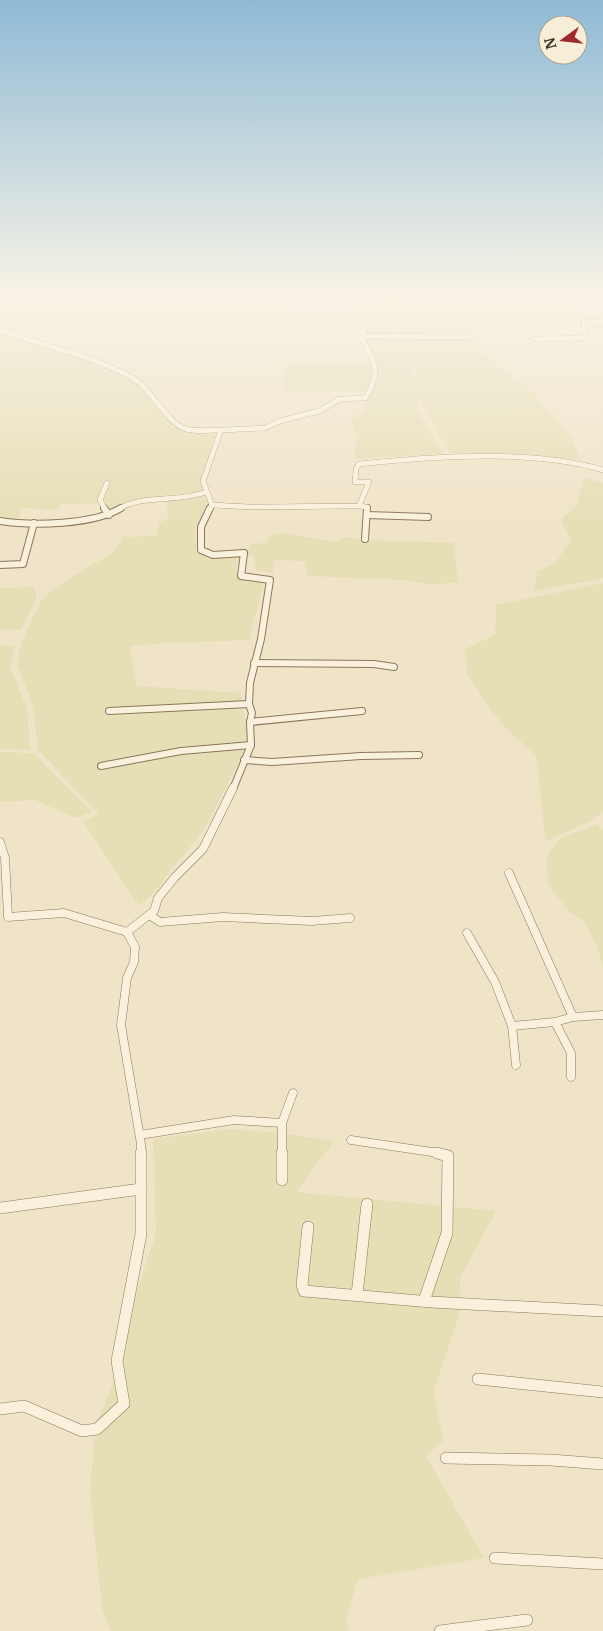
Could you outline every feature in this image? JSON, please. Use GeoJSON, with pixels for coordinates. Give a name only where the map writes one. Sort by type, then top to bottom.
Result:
{"type":"FeatureCollection","features":[{"type":"Feature","properties":{"kind":"street"},"geometry":{"type":"LineString","coordinates":[[116,371],[134,378],[147,388],[174,421],[184,429],[221,430],[265,428],[280,421],[319,411],[340,399],[365,398],[375,379],[375,371]]}},
{"type":"Feature","properties":{"kind":"street"},"geometry":{"type":"LineString","coordinates":[[127,932],[154,912],[158,898],[174,876],[203,849],[227,803],[251,745],[250,722],[252,713],[249,704],[250,683],[261,639],[270,580],[241,576],[244,553],[213,555],[201,550],[202,527],[212,505],[202,481],[221,430]]}},
{"type":"Feature","properties":{"kind":"street"},"geometry":{"type":"LineString","coordinates":[[359,506],[368,482],[355,482],[354,478],[359,464],[455,456],[561,460],[586,464],[603,470]]}},
{"type":"Feature","properties":{"kind":"street"},"geometry":{"type":"LineString","coordinates":[[107,483],[100,500],[101,505],[109,515]]}},
{"type":"Feature","properties":{"kind":"street"},"geometry":{"type":"LineString","coordinates":[[0,522],[23,525],[109,515],[131,503],[176,501],[206,492]]}},
{"type":"Feature","properties":{"kind":"street"},"geometry":{"type":"LineString","coordinates":[[212,505],[250,507],[367,507],[365,539]]}},
{"type":"Feature","properties":{"kind":"street"},"geometry":{"type":"LineString","coordinates":[[367,515],[428,517]]}},
{"type":"Feature","properties":{"kind":"street"},"geometry":{"type":"LineString","coordinates":[[0,565],[23,564],[34,523]]}},
{"type":"Feature","properties":{"kind":"street"},"geometry":{"type":"LineString","coordinates":[[254,663],[374,664],[394,668]]}},
{"type":"Feature","properties":{"kind":"street"},"geometry":{"type":"LineString","coordinates":[[109,711],[249,704]]}},
{"type":"Feature","properties":{"kind":"street"},"geometry":{"type":"LineString","coordinates":[[250,722],[362,711]]}},
{"type":"Feature","properties":{"kind":"street"},"geometry":{"type":"LineString","coordinates":[[101,766],[181,751],[251,745]]}},
{"type":"Feature","properties":{"kind":"street"},"geometry":{"type":"LineString","coordinates":[[244,760],[272,762],[361,756],[419,755]]}},
{"type":"Feature","properties":{"kind":"street"},"geometry":{"type":"LineString","coordinates":[[0,842],[5,858],[8,917],[64,913],[127,932],[135,947],[134,962],[127,978],[121,1025],[140,1135],[141,1189],[141,1234],[117,1361],[124,1404],[97,1429],[82,1431],[24,1406],[0,1409]]}},
{"type":"Feature","properties":{"kind":"street"},"geometry":{"type":"LineString","coordinates":[[509,873],[574,1017]]}},
{"type":"Feature","properties":{"kind":"street"},"geometry":{"type":"LineString","coordinates":[[149,915],[160,922],[223,917],[312,921],[350,918]]}},
{"type":"Feature","properties":{"kind":"street"},"geometry":{"type":"LineString","coordinates":[[467,933],[494,982],[512,1026],[516,1065]]}},
{"type":"Feature","properties":{"kind":"street"},"geometry":{"type":"LineString","coordinates":[[512,1026],[603,1015]]}},
{"type":"Feature","properties":{"kind":"street"},"geometry":{"type":"LineString","coordinates":[[555,1022],[571,1054],[571,1077]]}},
{"type":"Feature","properties":{"kind":"street"},"geometry":{"type":"LineString","coordinates":[[282,1180],[282,1123],[293,1093]]}},
{"type":"Feature","properties":{"kind":"street"},"geometry":{"type":"LineString","coordinates":[[140,1135],[234,1120],[282,1123]]}},
{"type":"Feature","properties":{"kind":"street"},"geometry":{"type":"LineString","coordinates":[[351,1140],[448,1156],[447,1233],[424,1302]]}},
{"type":"Feature","properties":{"kind":"street"},"geometry":{"type":"LineString","coordinates":[[0,1208],[141,1189]]}},
{"type":"Feature","properties":{"kind":"street"},"geometry":{"type":"LineString","coordinates":[[357,1295],[367,1204]]}},
{"type":"Feature","properties":{"kind":"street"},"geometry":{"type":"LineString","coordinates":[[308,1227],[302,1285],[304,1291],[321,1295],[357,1295],[424,1302],[603,1311]]}},
{"type":"Feature","properties":{"kind":"street"},"geometry":{"type":"LineString","coordinates":[[478,1379],[603,1392]]}},
{"type":"Feature","properties":{"kind":"street"},"geometry":{"type":"LineString","coordinates":[[446,1458],[551,1460],[603,1464]]}},
{"type":"Feature","properties":{"kind":"street"},"geometry":{"type":"LineString","coordinates":[[495,1558],[603,1564]]}},
{"type":"Feature","properties":{"kind":"street"},"geometry":{"type":"LineString","coordinates":[[440,1631],[527,1620]]}},
{"type":"Feature","properties":{"kind":"shaded area"},"geometry":{"type":"Polygon","coordinates":[[[0,371],[120,371],[132,375],[169,420],[187,432],[216,431],[200,483],[206,491],[139,498],[114,511],[103,503],[61,504],[58,510],[21,508],[18,521],[0,518],[0,371]]]}},
{"type":"Feature","properties":{"kind":"shaded area"},"geometry":{"type":"Polygon","coordinates":[[[283,371],[373,371],[374,378],[368,392],[284,392],[283,371]]]}},
{"type":"Feature","properties":{"kind":"shaded area"},"geometry":{"type":"Polygon","coordinates":[[[377,371],[414,371],[419,390],[416,371],[505,371],[528,387],[571,437],[582,460],[450,453],[423,406],[421,396],[415,407],[444,454],[354,459],[357,437],[352,422],[353,418],[365,413],[365,398],[378,378],[377,371]]]}},
{"type":"Feature","properties":{"kind":"shaded area"},"geometry":{"type":"Polygon","coordinates":[[[584,478],[603,483],[603,578],[534,591],[537,572],[556,562],[571,540],[561,520],[577,504],[584,478]]]}},
{"type":"Feature","properties":{"kind":"shaded area"},"geometry":{"type":"Polygon","coordinates":[[[209,494],[215,504],[195,528],[196,550],[207,559],[239,555],[236,570],[239,576],[245,581],[264,581],[249,640],[130,646],[137,686],[241,693],[249,743],[204,830],[157,890],[139,906],[83,821],[99,814],[38,750],[33,706],[17,665],[21,644],[41,600],[62,583],[112,553],[124,537],[156,536],[160,522],[168,519],[167,500],[178,500],[209,494]]]}},
{"type":"Feature","properties":{"kind":"shaded area"},"geometry":{"type":"Polygon","coordinates":[[[285,533],[334,542],[347,537],[361,540],[454,543],[458,583],[430,584],[405,580],[308,576],[304,561],[274,560],[273,573],[256,571],[254,556],[247,554],[250,544],[266,543],[270,535],[285,533]]]}},
{"type":"Feature","properties":{"kind":"shaded area"},"geometry":{"type":"Polygon","coordinates":[[[603,583],[603,812],[590,821],[546,842],[536,756],[503,725],[488,706],[467,673],[465,649],[495,635],[496,605],[603,583]]]}},
{"type":"Feature","properties":{"kind":"shaded area"},"geometry":{"type":"Polygon","coordinates":[[[35,587],[36,599],[21,630],[0,630],[0,588],[35,587]]]}},
{"type":"Feature","properties":{"kind":"shaded area"},"geometry":{"type":"Polygon","coordinates":[[[0,646],[15,646],[10,666],[27,709],[30,750],[0,749],[0,646]]]}},
{"type":"Feature","properties":{"kind":"shaded area"},"geometry":{"type":"Polygon","coordinates":[[[0,752],[33,753],[92,812],[76,818],[35,800],[0,802],[0,752]]]}},
{"type":"Feature","properties":{"kind":"shaded area"},"geometry":{"type":"Polygon","coordinates":[[[596,824],[603,830],[603,968],[597,946],[584,921],[569,912],[548,884],[547,857],[550,851],[560,839],[596,824]]]}},
{"type":"Feature","properties":{"kind":"shaded area"},"geometry":{"type":"Polygon","coordinates":[[[230,1129],[289,1134],[334,1141],[296,1192],[496,1211],[460,1278],[459,1316],[434,1391],[443,1441],[426,1456],[484,1558],[358,1579],[346,1619],[349,1631],[111,1631],[102,1609],[90,1491],[96,1424],[114,1381],[123,1331],[156,1234],[153,1139],[230,1129]]]}}]}
